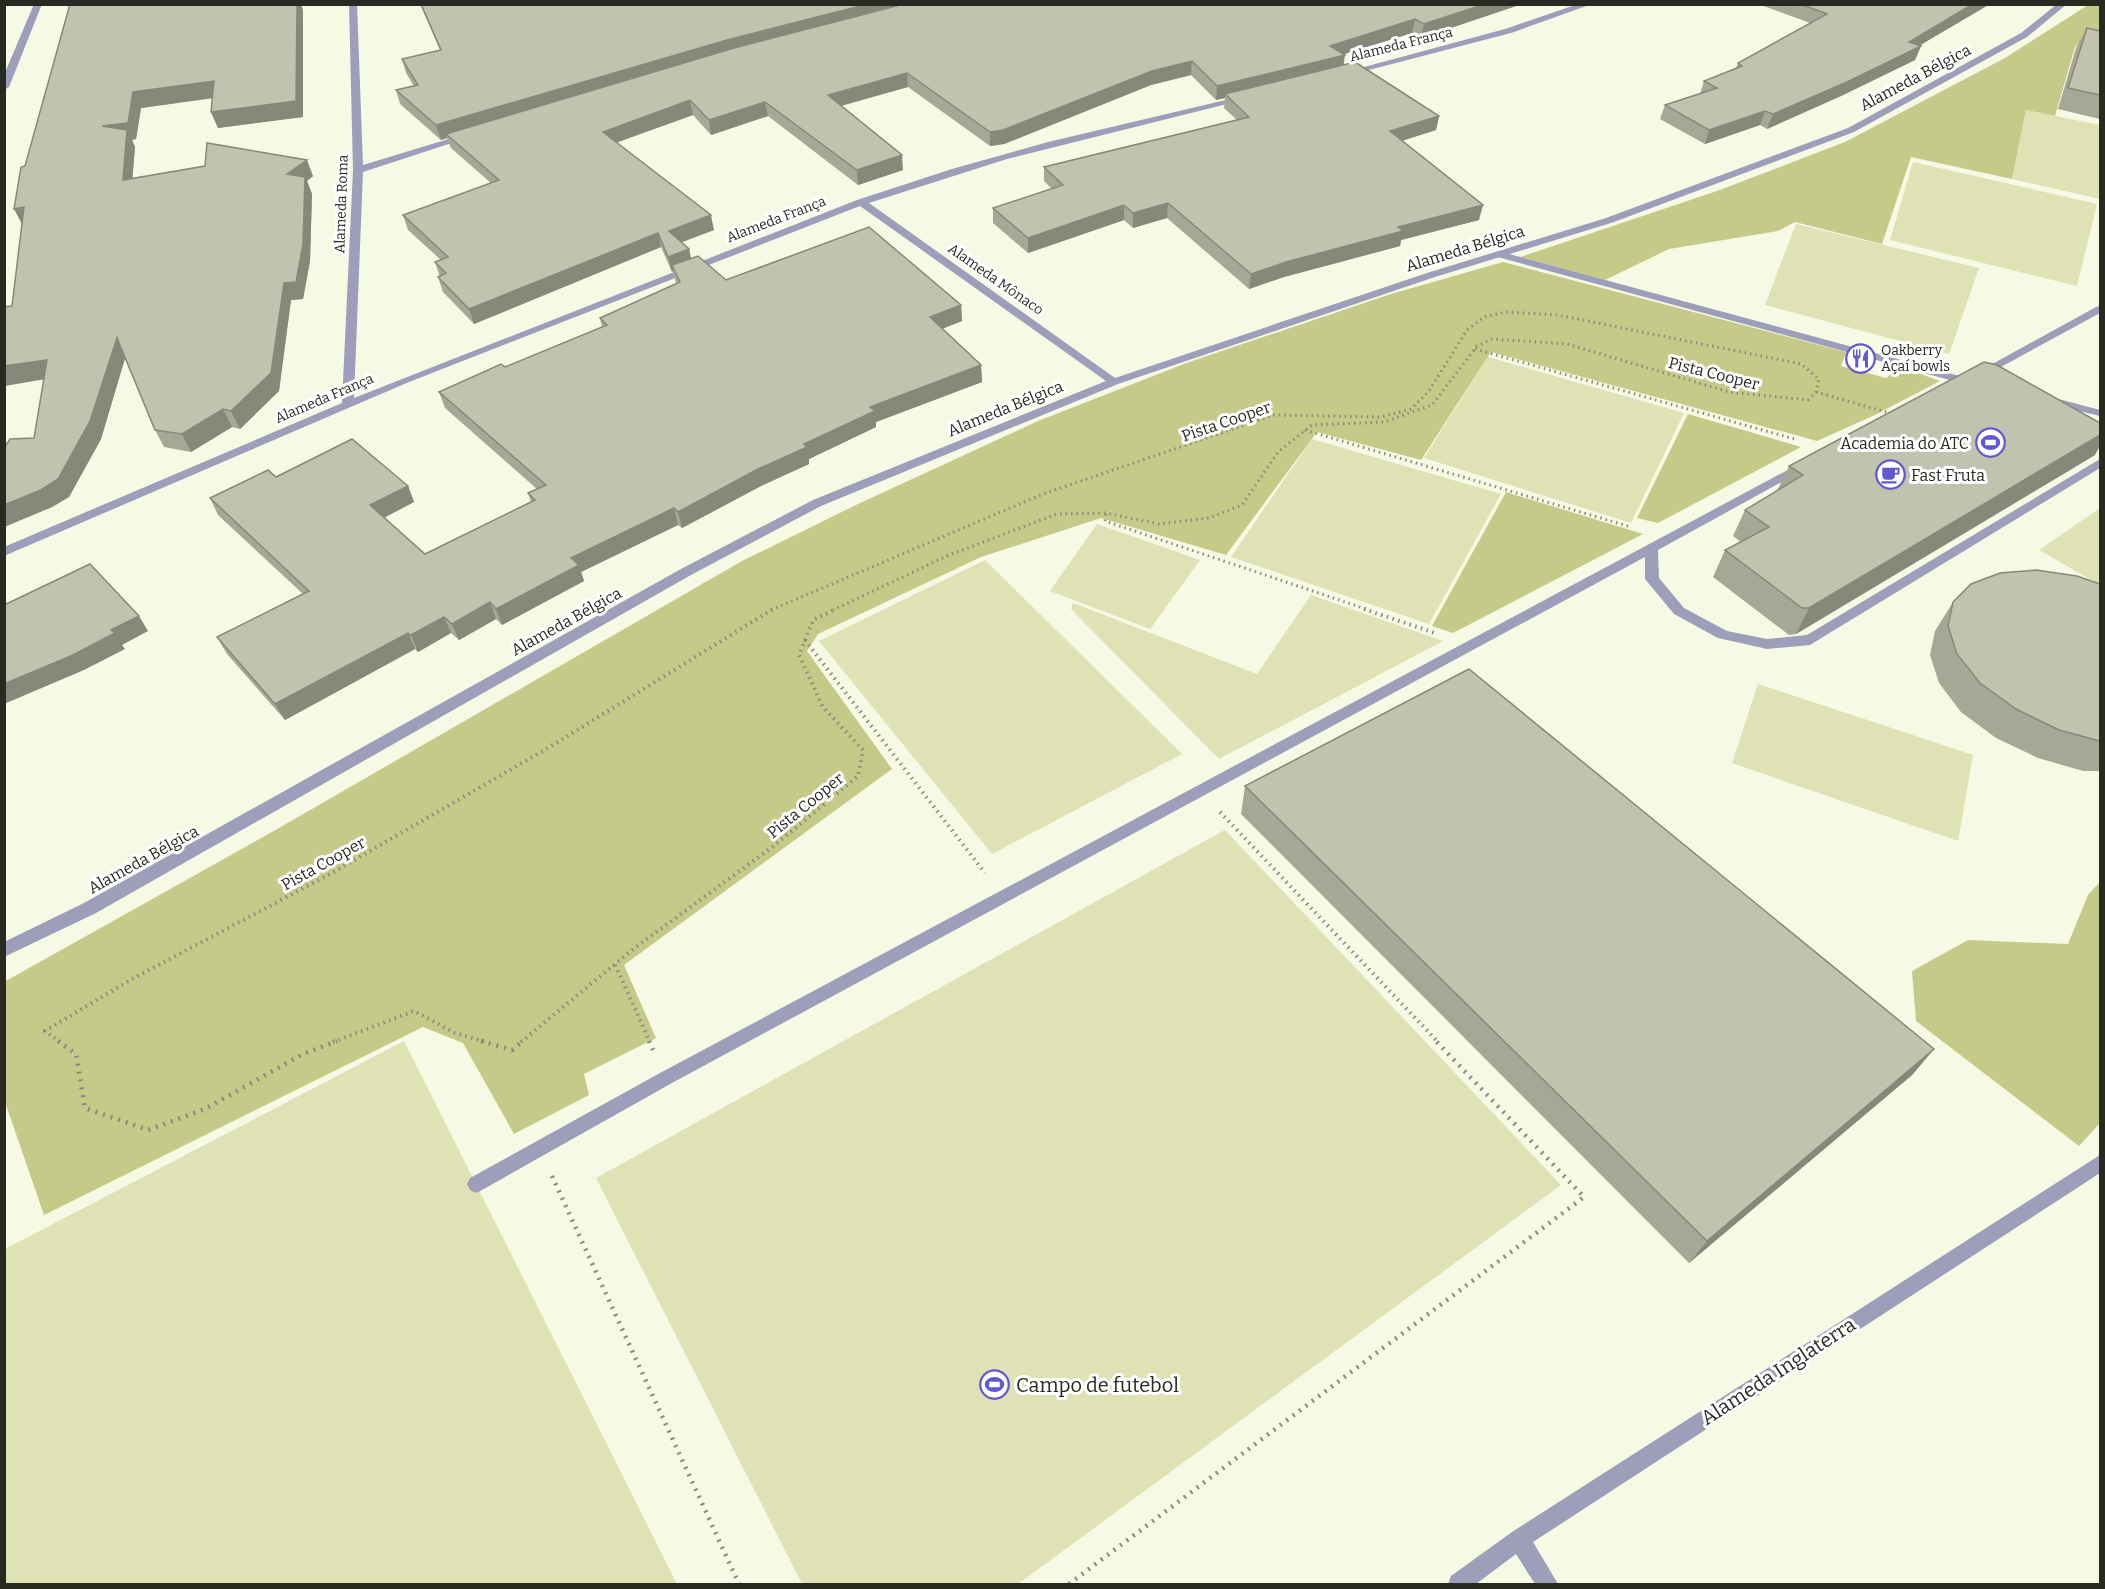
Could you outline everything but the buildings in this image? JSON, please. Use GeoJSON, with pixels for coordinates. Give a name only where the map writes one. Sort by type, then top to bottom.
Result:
{"type":"FeatureCollection","features":[{"type":"Feature","properties":{"kind":"street"},"geometry":{"type":"LineString","coordinates":[[4,87],[38,4]]}},
{"type":"Feature","properties":{"kind":"street","name":"Alameda Roma"},"geometry":{"type":"LineString","coordinates":[[348,404],[358,170],[353,4]]}},
{"type":"Feature","properties":{"kind":"street","name":"Alameda França"},"geometry":{"type":"LineString","coordinates":[[1333,76],[1508,31],[1588,4]]}},
{"type":"Feature","properties":{"kind":"street","name":"Alameda Bélgica"},"geometry":{"type":"LineString","coordinates":[[4,950],[90,908],[686,572],[817,503],[1114,382],[1498,254],[1621,216],[1851,130],[2024,35],[2063,4]]}},
{"type":"Feature","properties":{"kind":"street","name":"Alameda França"},"geometry":{"type":"LineString","coordinates":[[4,552],[348,404],[934,175],[1025,150],[1253,95]]}},
{"type":"Feature","properties":{"kind":"street"},"geometry":{"type":"LineString","coordinates":[[358,170],[479,133]]}},
{"type":"Feature","properties":{"kind":"street","name":"Alameda Mônaco"},"geometry":{"type":"LineString","coordinates":[[861,202],[1114,382]]}},
{"type":"Feature","properties":{"kind":"street"},"geometry":{"type":"LineString","coordinates":[[1498,254],[1990,387]]}},
{"type":"Feature","properties":{"kind":"street"},"geometry":{"type":"LineString","coordinates":[[1902,416],[2100,309]]}},
{"type":"Feature","properties":{"kind":"street"},"geometry":{"type":"LineString","coordinates":[[2034,397],[2100,413]]}},
{"type":"Feature","properties":{"kind":"street"},"geometry":{"type":"LineString","coordinates":[[477,1184],[666,1078],[1814,461]]}},
{"type":"Feature","properties":{"kind":"street"},"geometry":{"type":"LineString","coordinates":[[1652,550],[1652,579],[1679,611],[1723,636],[1767,644],[1810,640],[2100,463]]}},
{"type":"Feature","properties":{"kind":"street","name":"Alameda Inglaterra"},"geometry":{"type":"LineString","coordinates":[[1459,1584],[1519,1539],[2100,1163]]}},
{"type":"Feature","properties":{"kind":"street"},"geometry":{"type":"LineString","coordinates":[[1519,1539],[1547,1584]]}},
{"type":"Feature","properties":{"kind":"path","name":"Pista Cooper"},"geometry":{"type":"LineString","coordinates":[[805,640],[799,655],[823,707],[863,750],[858,776],[775,845],[615,965],[512,1050],[455,1033],[414,1011],[303,1054],[205,1109],[148,1130],[85,1108],[76,1054],[45,1031],[132,979],[332,873],[423,821],[553,745],[773,609],[1043,494],[1274,415],[1381,417],[1412,409],[1429,391],[1467,330],[1484,318],[1506,312],[1558,315],[1801,364],[1819,379],[1816,392],[1808,400],[1795,401],[1729,392],[1566,344],[1492,339],[1475,349]]}},
{"type":"Feature","properties":{"kind":"path"},"geometry":{"type":"LineString","coordinates":[[1004,897],[805,640],[813,620],[948,555],[1057,514],[1106,513],[1160,524],[1209,518],[1242,505],[1278,452],[1312,424],[1384,422],[1432,405],[1475,349],[1800,441]]}},
{"type":"Feature","properties":{"kind":"path"},"geometry":{"type":"LineString","coordinates":[[1816,392],[1902,416]]}},
{"type":"Feature","properties":{"kind":"path"},"geometry":{"type":"LineString","coordinates":[[1305,430],[1672,539]]}},
{"type":"Feature","properties":{"kind":"path"},"geometry":{"type":"LineString","coordinates":[[1106,513],[1105,521],[1472,646]]}},
{"type":"Feature","properties":{"kind":"path"},"geometry":{"type":"LineString","coordinates":[[1070,1584],[1584,1197],[1201,791]]}},
{"type":"Feature","properties":{"kind":"path"},"geometry":{"type":"LineString","coordinates":[[615,965],[666,1078]]}},
{"type":"Feature","properties":{"kind":"path"},"geometry":{"type":"LineString","coordinates":[[539,1148],[739,1584]]}},
{"type":"Feature","properties":{"kind":"green space"},"geometry":{"type":"Polygon","coordinates":[[[2088,5],[2100,5],[2100,46],[2079,43],[2075,47],[2055,116],[2026,110],[2012,179],[1911,157],[1882,244],[1795,222],[1778,231],[1669,249],[1605,280],[1520,257],[1717,191],[1845,142],[2005,58],[2088,5]]]}},
{"type":"Feature","properties":{"kind":"green space"},"geometry":{"type":"Polygon","coordinates":[[[2026,110],[2100,125],[2100,199],[2012,179],[2026,110]]]}},
{"type":"Feature","properties":{"kind":"green space"},"geometry":{"type":"Polygon","coordinates":[[[1913,162],[2097,204],[2077,286],[1890,240],[1913,162]]]}},
{"type":"Feature","properties":{"kind":"green space"},"geometry":{"type":"Polygon","coordinates":[[[1796,224],[1979,268],[1949,354],[1765,305],[1796,224]]]}},
{"type":"Feature","properties":{"kind":"green space"},"geometry":{"type":"Polygon","coordinates":[[[1503,262],[1846,352],[1841,366],[1886,378],[1901,367],[1940,381],[1877,414],[1817,441],[1491,352],[1421,460],[1317,432],[1226,555],[1101,518],[981,557],[818,634],[807,651],[892,769],[624,965],[656,1038],[584,1074],[589,1095],[514,1134],[463,1043],[423,1027],[44,1215],[5,1102],[4,982],[279,828],[742,561],[858,504],[1038,421],[1189,362],[1391,294],[1503,262]]]}},
{"type":"Feature","properties":{"kind":"green space"},"geometry":{"type":"Polygon","coordinates":[[[1488,357],[1684,413],[1631,523],[1424,458],[1488,357]]]}},
{"type":"Feature","properties":{"kind":"green space"},"geometry":{"type":"Polygon","coordinates":[[[1688,414],[1801,447],[1658,523],[1637,518],[1688,414]]]}},
{"type":"Feature","properties":{"kind":"green space"},"geometry":{"type":"Polygon","coordinates":[[[1312,439],[1501,494],[1429,624],[1231,557],[1312,439]]]}},
{"type":"Feature","properties":{"kind":"green space"},"geometry":{"type":"Polygon","coordinates":[[[1506,492],[1643,534],[1453,633],[1432,626],[1506,492]]]}},
{"type":"Feature","properties":{"kind":"green space"},"geometry":{"type":"Polygon","coordinates":[[[2100,508],[2100,585],[2039,550],[2100,508]]]}},
{"type":"Feature","properties":{"kind":"green space"},"geometry":{"type":"Polygon","coordinates":[[[1097,524],[1200,560],[1150,629],[1050,591],[1097,524]]]}},
{"type":"Feature","properties":{"kind":"green space"},"geometry":{"type":"Polygon","coordinates":[[[985,560],[1182,754],[992,854],[819,641],[985,560]]]}},
{"type":"Feature","properties":{"kind":"green space"},"geometry":{"type":"Polygon","coordinates":[[[1311,595],[1443,641],[1219,759],[1071,609],[1073,603],[1257,674],[1311,595]]]}},
{"type":"Feature","properties":{"kind":"green space"},"geometry":{"type":"Polygon","coordinates":[[[1758,684],[1973,755],[1958,841],[1732,763],[1758,684]]]}},
{"type":"Feature","properties":{"kind":"green space","name":"Campo de futebol"},"geometry":{"type":"Polygon","coordinates":[[[1225,830],[1561,1185],[1018,1584],[802,1584],[596,1178],[1225,830]]]}},
{"type":"Feature","properties":{"kind":"green space"},"geometry":{"type":"Polygon","coordinates":[[[2100,882],[2100,1123],[2079,1146],[1916,1021],[1912,971],[1968,940],[2068,944],[2088,895],[2100,882]]]}},
{"type":"Feature","properties":{"kind":"green space"},"geometry":{"type":"Polygon","coordinates":[[[404,1041],[677,1584],[5,1584],[5,1249],[404,1041]]]}},
{"type":"Feature","properties":{"kind":"place","name":"Oakberry Açaí bowls"},"geometry":{"type":"Point","coordinates":[1860,358]}},
{"type":"Feature","properties":{"kind":"place","name":"Academia do ATC"},"geometry":{"type":"Point","coordinates":[1990,443]}},
{"type":"Feature","properties":{"kind":"place","name":"Fast Fruta"},"geometry":{"type":"Point","coordinates":[1890,475]}},
{"type":"Feature","properties":{"kind":"place","name":"Campo de futebol"},"geometry":{"type":"Point","coordinates":[995,1385]}}]}
